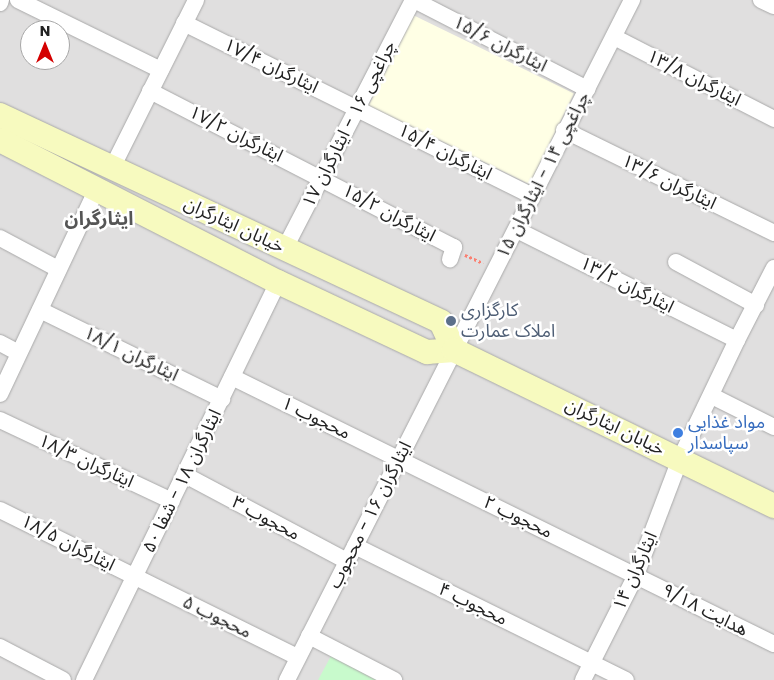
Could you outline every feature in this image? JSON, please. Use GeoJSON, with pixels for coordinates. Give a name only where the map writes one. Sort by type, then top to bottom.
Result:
{"type":"FeatureCollection","features":[{"type":"Feature","properties":{"kind":"street"},"geometry":{"type":"LineString","coordinates":[[18,0],[161,70]]}},
{"type":"Feature","properties":{"kind":"street"},"geometry":{"type":"LineString","coordinates":[[112,168],[196,0]]}},
{"type":"Feature","properties":{"kind":"street","name":"ایثارگران ۱۵/۶"},"geometry":{"type":"LineString","coordinates":[[414,0],[587,89]]}},
{"type":"Feature","properties":{"kind":"street","name":"چراغچی ۱۶ - ایثارگران ۱۷"},"geometry":{"type":"LineString","coordinates":[[285,248],[414,0]]}},
{"type":"Feature","properties":{"kind":"street"},"geometry":{"type":"LineString","coordinates":[[761,0],[774,6]]}},
{"type":"Feature","properties":{"kind":"street","name":"چراغچی ۱۴ - ایثارگران ۱۵"},"geometry":{"type":"LineString","coordinates":[[454,350],[517,230],[564,130],[614,37],[629,1]]}},
{"type":"Feature","properties":{"kind":"street","name":"ایثارگران ۱۷/۴"},"geometry":{"type":"LineString","coordinates":[[184,23],[357,108]]}},
{"type":"Feature","properties":{"kind":"street","name":"ایثارگران ۱۳/۸"},"geometry":{"type":"LineString","coordinates":[[614,37],[774,119]]}},
{"type":"Feature","properties":{"kind":"street","name":"ایثارگران ۱۷/۲"},"geometry":{"type":"LineString","coordinates":[[150,91],[322,177]]}},
{"type":"Feature","properties":{"kind":"street","name":"ایثارگران ۱۵/۴"},"geometry":{"type":"LineString","coordinates":[[357,108],[532,196]]}},
{"type":"Feature","properties":{"kind":"street","name":"خیابان ایثارگران"},"geometry":{"type":"LineString","coordinates":[[0,115],[442,322],[454,350]]}},
{"type":"Feature","properties":{"kind":"street","name":"ایثارگران ۱۳/۶"},"geometry":{"type":"LineString","coordinates":[[564,130],[774,233]]}},
{"type":"Feature","properties":{"kind":"street","name":"خیابان ایثارگران"},"geometry":{"type":"LineString","coordinates":[[0,140],[278,282],[427,352],[454,350],[774,506]]}},
{"type":"Feature","properties":{"kind":"street","name":"ایثارگران ۱۵/۲"},"geometry":{"type":"LineString","coordinates":[[322,177],[454,247],[452,255]]}},
{"type":"Feature","properties":{"kind":"street"},"geometry":{"type":"LineString","coordinates":[[0,394],[97,189]]}},
{"type":"Feature","properties":{"kind":"street","name":"ایثارگران ۱۳/۲"},"geometry":{"type":"LineString","coordinates":[[517,230],[737,340]]}},
{"type":"Feature","properties":{"kind":"street"},"geometry":{"type":"LineString","coordinates":[[0,238],[58,269]]}},
{"type":"Feature","properties":{"kind":"street"},"geometry":{"type":"LineString","coordinates":[[676,262],[763,303]]}},
{"type":"Feature","properties":{"kind":"street","name":"ایثارگران ۱۴"},"geometry":{"type":"LineString","coordinates":[[583,680],[636,575],[680,459],[712,396],[737,340],[763,303],[774,268]]}},
{"type":"Feature","properties":{"kind":"street","name":"ایثارگران ۱۸ - شفا ۵۰"},"geometry":{"type":"LineString","coordinates":[[84,680],[278,282]]}},
{"type":"Feature","properties":{"kind":"street","name":"ایثارگران ۱۸/۱"},"geometry":{"type":"LineString","coordinates":[[40,310],[222,399]]}},
{"type":"Feature","properties":{"kind":"street"},"geometry":{"type":"LineString","coordinates":[[0,343],[19,353]]}},
{"type":"Feature","properties":{"kind":"street","name":"ایثارگران ۱۶ - محجوب"},"geometry":{"type":"LineString","coordinates":[[286,680],[454,350]]}},
{"type":"Feature","properties":{"kind":"street","name":"محجوب ۱"},"geometry":{"type":"LineString","coordinates":[[232,377],[399,458]]}},
{"type":"Feature","properties":{"kind":"street"},"geometry":{"type":"LineString","coordinates":[[712,396],[774,427]]}},
{"type":"Feature","properties":{"kind":"street","name":"ایثارگران ۱۸/۳"},"geometry":{"type":"LineString","coordinates":[[0,420],[172,501]]}},
{"type":"Feature","properties":{"kind":"street","name":"محجوب ۲"},"geometry":{"type":"LineString","coordinates":[[399,458],[636,575]]}},
{"type":"Feature","properties":{"kind":"street","name":"محجوب ۳"},"geometry":{"type":"LineString","coordinates":[[185,475],[347,561]]}},
{"type":"Feature","properties":{"kind":"street","name":"ایثارگران ۱۸/۵"},"geometry":{"type":"LineString","coordinates":[[0,510],[135,578]]}},
{"type":"Feature","properties":{"kind":"street","name":"محجوب ۴"},"geometry":{"type":"LineString","coordinates":[[355,546],[626,680]]}},
{"type":"Feature","properties":{"kind":"street","name":"هدایت ۹/۱۸"},"geometry":{"type":"LineString","coordinates":[[636,575],[774,644]]}},
{"type":"Feature","properties":{"kind":"street","name":"محجوب ۵"},"geometry":{"type":"LineString","coordinates":[[135,578],[298,657]]}},
{"type":"Feature","properties":{"kind":"street"},"geometry":{"type":"LineString","coordinates":[[309,636],[394,680]]}},
{"type":"Feature","properties":{"kind":"street"},"geometry":{"type":"LineString","coordinates":[[0,647],[63,680]]}},
{"type":"Feature","properties":{"kind":"path","name":"ایثارگران ۱۵/۲"},"geometry":{"type":"LineString","coordinates":[[452,255],[496,268]]}},
{"type":"Feature","properties":{"kind":"shaded area"},"geometry":{"type":"Polygon","coordinates":[[[0,0],[774,0],[774,680],[0,680],[0,0]]]}},
{"type":"Feature","properties":{"kind":"shaded area"},"geometry":{"type":"Polygon","coordinates":[[[413,15],[574,93],[530,184],[369,106],[413,15]]]}},
{"type":"Feature","properties":{"kind":"green space"},"geometry":{"type":"Polygon","coordinates":[[[331,656],[379,680],[318,680],[331,656]]]}},
{"type":"Feature","properties":{"kind":"place","name":"کارگزاری املاک عمارت"},"geometry":{"type":"Point","coordinates":[451,321]}},
{"type":"Feature","properties":{"kind":"place","name":"مواد غذایی سپاسدار"},"geometry":{"type":"Point","coordinates":[678,433]}},
{"type":"Feature","properties":{"kind":"district","name":"ایثارگران"},"geometry":{"type":"Point","coordinates":[99,219]}}]}
